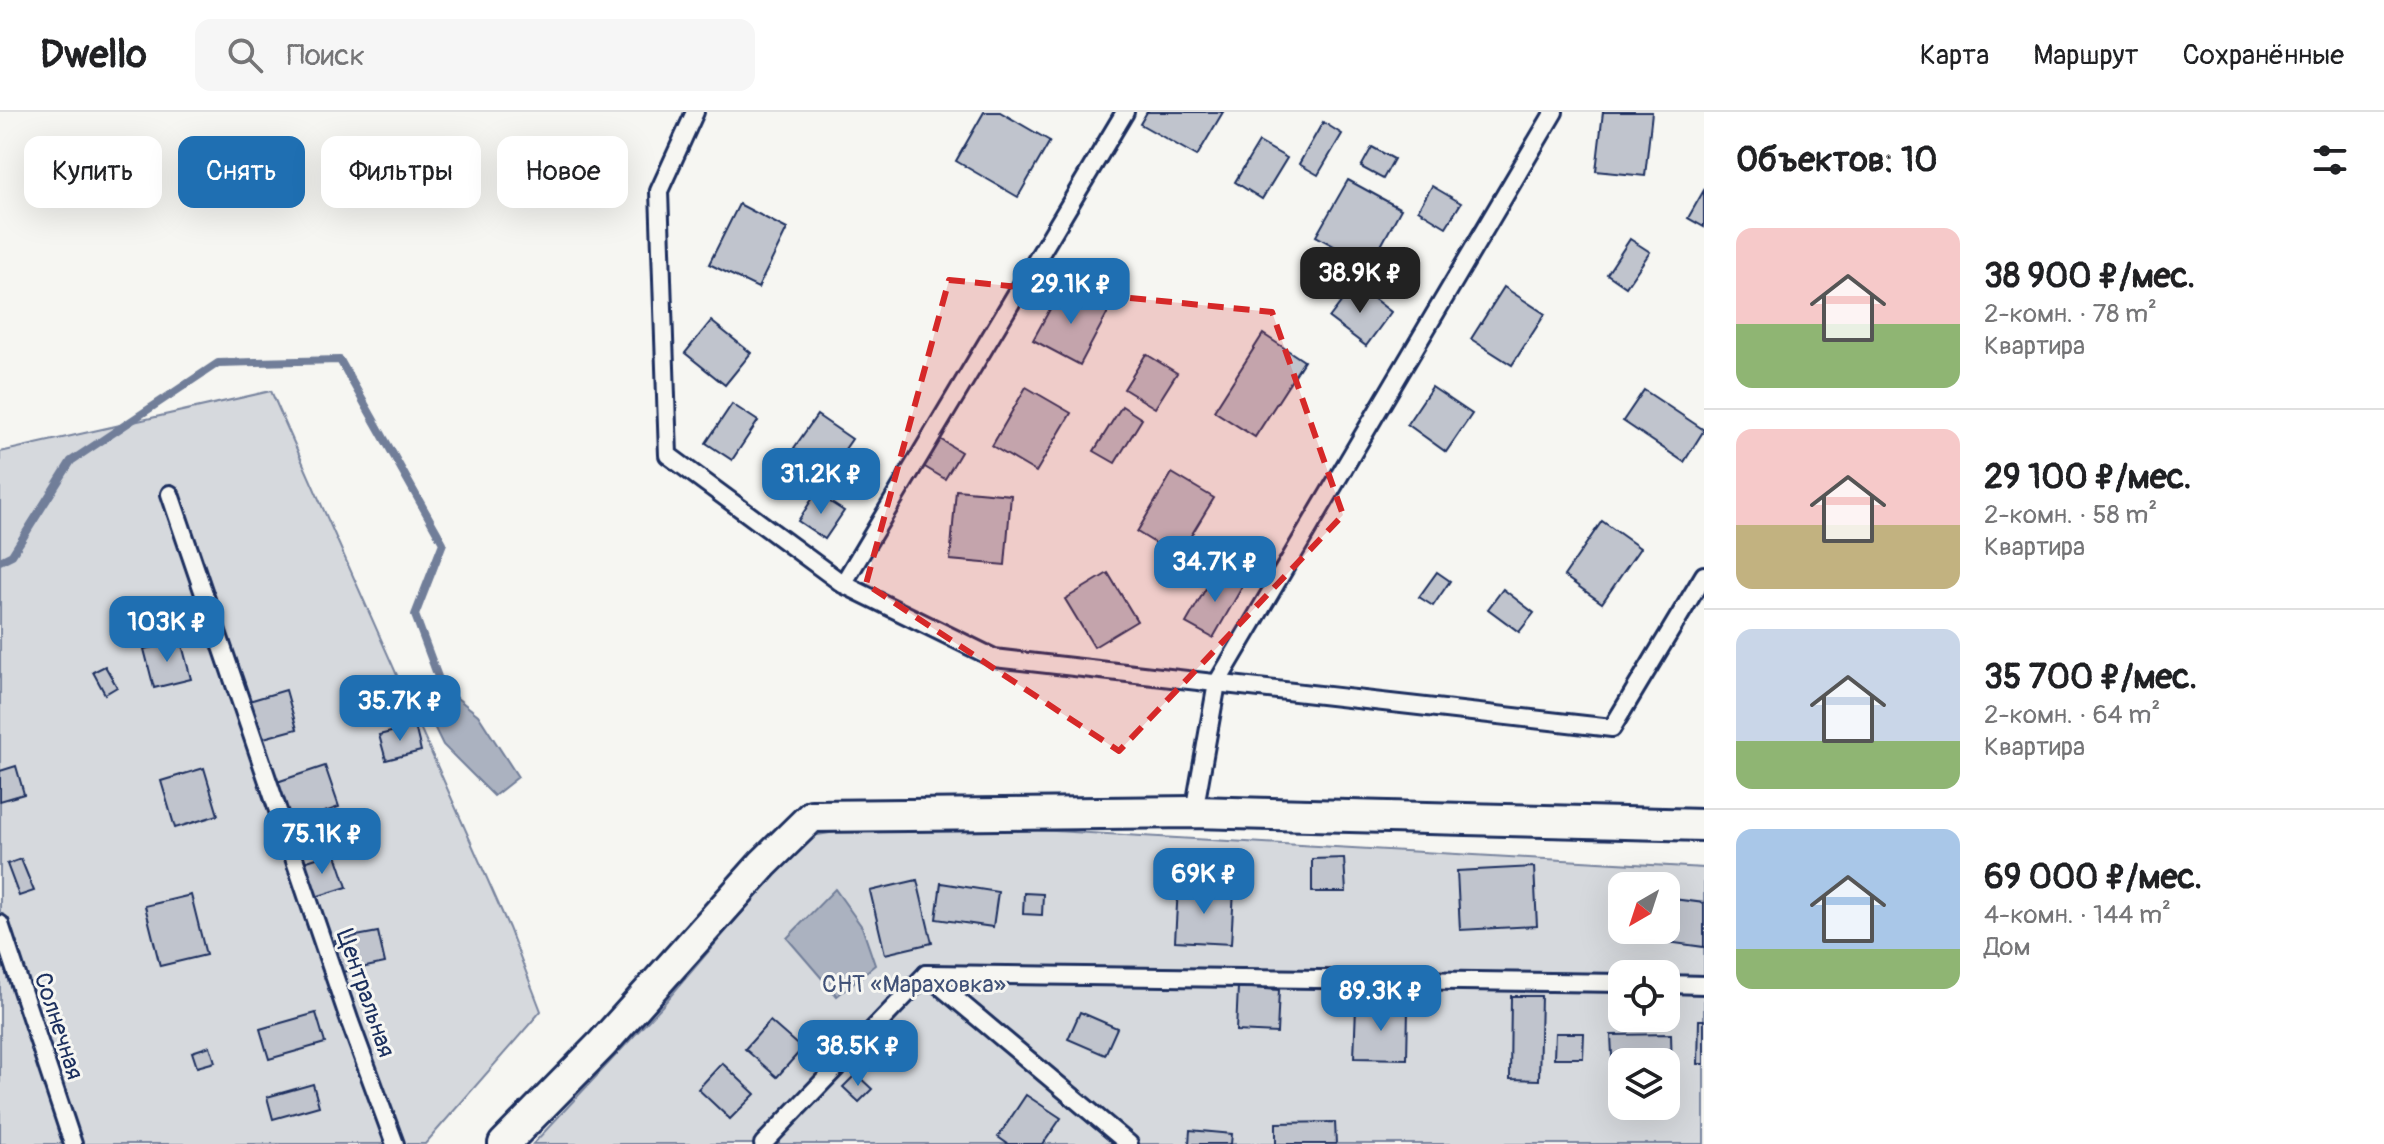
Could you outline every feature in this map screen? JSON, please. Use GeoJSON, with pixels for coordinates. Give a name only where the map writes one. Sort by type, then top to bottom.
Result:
{"type":"FeatureCollection","features":[{"type":"Feature","properties":{"kind":"street"},"geometry":{"type":"LineString","coordinates":[[504,1144],[602,1044],[763,864],[812,816],[1194,812],[1704,825]]}},
{"type":"Feature","properties":{"kind":"lane"},"geometry":{"type":"LineString","coordinates":[[695,112],[659,191],[668,455],[843,584],[994,658],[1612,728],[1704,575]]}},
{"type":"Feature","properties":{"kind":"lane"},"geometry":{"type":"LineString","coordinates":[[843,584],[1125,112]]}},
{"type":"Feature","properties":{"kind":"lane"},"geometry":{"type":"LineString","coordinates":[[1194,812],[1217,683],[1554,112]]}},
{"type":"Feature","properties":{"kind":"lane","name":"Центральная"},"geometry":{"type":"LineString","coordinates":[[170,494],[395,1144]]}},
{"type":"Feature","properties":{"kind":"lane","name":"Солнечная"},"geometry":{"type":"LineString","coordinates":[[0,924],[73,1144]]}},
{"type":"Feature","properties":{"kind":"lane"},"geometry":{"type":"LineString","coordinates":[[763,1144],[926,974],[1608,983]]}},
{"type":"Feature","properties":{"kind":"lane"},"geometry":{"type":"LineString","coordinates":[[926,974],[1129,1144]]}},
{"type":"Feature","properties":{"kind":"lane"},"geometry":{"type":"LineString","coordinates":[[1680,984],[1704,985]]}},
{"type":"Feature","properties":{"kind":"highlighted area"},"geometry":{"type":"Polygon","coordinates":[[[949,280],[1272,312],[1343,515],[1119,751],[866,584],[949,280]]]}},
{"type":"Feature","properties":{"kind":"green space"},"geometry":{"type":"Polygon","coordinates":[[[271,391],[509,928],[541,1011],[425,1144],[0,1144],[0,452],[271,391]]]}},
{"type":"Feature","properties":{"kind":"green space","name":"СНТ «Мараховка»"},"geometry":{"type":"Polygon","coordinates":[[[895,822],[1704,868],[1704,1144],[533,1144],[662,1006],[806,837],[895,822]]]}},
{"type":"Feature","properties":{"kind":"shaded area"},"geometry":{"type":"Polygon","coordinates":[[[441,685],[478,715],[518,777],[494,796],[443,745],[422,702],[441,685]]]}},
{"type":"Feature","properties":{"kind":"shaded area"},"geometry":{"type":"Polygon","coordinates":[[[835,889],[862,927],[875,965],[837,996],[787,938],[835,889]]]}},
{"type":"Feature","properties":{"kind":"building"},"geometry":{"type":"Polygon","coordinates":[[[984,112],[1000,112],[1050,141],[1018,197],[956,161],[984,112]]]}},
{"type":"Feature","properties":{"kind":"building"},"geometry":{"type":"Polygon","coordinates":[[[1147,112],[1223,112],[1197,156],[1140,124],[1147,112]]]}},
{"type":"Feature","properties":{"kind":"building"},"geometry":{"type":"Polygon","coordinates":[[[1603,112],[1652,112],[1645,176],[1596,171],[1603,112]]]}},
{"type":"Feature","properties":{"kind":"building"},"geometry":{"type":"Polygon","coordinates":[[[1323,122],[1342,134],[1318,175],[1299,164],[1323,122]]]}},
{"type":"Feature","properties":{"kind":"building"},"geometry":{"type":"Polygon","coordinates":[[[1259,142],[1287,158],[1262,199],[1235,182],[1259,142]]]}},
{"type":"Feature","properties":{"kind":"building"},"geometry":{"type":"Polygon","coordinates":[[[1372,147],[1394,159],[1383,179],[1361,167],[1372,147]]]}},
{"type":"Feature","properties":{"kind":"building"},"geometry":{"type":"Polygon","coordinates":[[[1348,180],[1401,209],[1370,266],[1316,236],[1348,180]]]}},
{"type":"Feature","properties":{"kind":"building"},"geometry":{"type":"Polygon","coordinates":[[[1432,186],[1461,203],[1446,227],[1418,210],[1432,186]]]}},
{"type":"Feature","properties":{"kind":"building"},"geometry":{"type":"Polygon","coordinates":[[[1704,190],[1704,227],[1688,218],[1704,190]]]}},
{"type":"Feature","properties":{"kind":"building"},"geometry":{"type":"Polygon","coordinates":[[[739,204],[787,229],[758,288],[709,264],[739,204]]]}},
{"type":"Feature","properties":{"kind":"building"},"geometry":{"type":"Polygon","coordinates":[[[1630,239],[1650,252],[1626,287],[1607,274],[1630,239]]]}},
{"type":"Feature","properties":{"kind":"building"},"geometry":{"type":"Polygon","coordinates":[[[1355,284],[1391,312],[1366,346],[1329,318],[1355,284]]]}},
{"type":"Feature","properties":{"kind":"building"},"geometry":{"type":"Polygon","coordinates":[[[1062,287],[1108,312],[1080,365],[1033,340],[1062,287]]]}},
{"type":"Feature","properties":{"kind":"building"},"geometry":{"type":"Polygon","coordinates":[[[1504,287],[1545,314],[1512,365],[1471,339],[1504,287]]]}},
{"type":"Feature","properties":{"kind":"building"},"geometry":{"type":"Polygon","coordinates":[[[711,321],[751,353],[725,385],[685,353],[711,321]]]}},
{"type":"Feature","properties":{"kind":"building"},"geometry":{"type":"Polygon","coordinates":[[[1263,334],[1304,361],[1255,437],[1214,411],[1263,334]]]}},
{"type":"Feature","properties":{"kind":"building"},"geometry":{"type":"Polygon","coordinates":[[[1146,354],[1177,373],[1155,408],[1124,389],[1146,354]]]}},
{"type":"Feature","properties":{"kind":"building"},"geometry":{"type":"Polygon","coordinates":[[[1026,387],[1071,413],[1036,472],[992,446],[1026,387]]]}},
{"type":"Feature","properties":{"kind":"building"},"geometry":{"type":"Polygon","coordinates":[[[1432,387],[1472,414],[1446,452],[1407,424],[1432,387]]]}},
{"type":"Feature","properties":{"kind":"building"},"geometry":{"type":"Polygon","coordinates":[[[1644,390],[1704,430],[1684,462],[1623,421],[1644,390]]]}},
{"type":"Feature","properties":{"kind":"building"},"geometry":{"type":"Polygon","coordinates":[[[732,404],[758,421],[732,460],[706,443],[732,404]]]}},
{"type":"Feature","properties":{"kind":"building"},"geometry":{"type":"Polygon","coordinates":[[[1122,406],[1142,419],[1115,463],[1094,451],[1122,406]]]}},
{"type":"Feature","properties":{"kind":"building"},"geometry":{"type":"Polygon","coordinates":[[[817,415],[852,439],[829,472],[794,448],[817,415]]]}},
{"type":"Feature","properties":{"kind":"building"},"geometry":{"type":"Polygon","coordinates":[[[930,433],[961,452],[945,479],[913,460],[930,433]]]}},
{"type":"Feature","properties":{"kind":"building"},"geometry":{"type":"Polygon","coordinates":[[[1172,473],[1214,498],[1178,557],[1137,532],[1172,473]]]}},
{"type":"Feature","properties":{"kind":"building"},"geometry":{"type":"Polygon","coordinates":[[[956,490],[1011,495],[1005,565],[950,560],[956,490]]]}},
{"type":"Feature","properties":{"kind":"building"},"geometry":{"type":"Polygon","coordinates":[[[816,493],[844,511],[825,539],[798,521],[816,493]]]}},
{"type":"Feature","properties":{"kind":"building"},"geometry":{"type":"Polygon","coordinates":[[[1602,521],[1640,548],[1602,603],[1564,576],[1602,521]]]}},
{"type":"Feature","properties":{"kind":"building"},"geometry":{"type":"Polygon","coordinates":[[[1217,569],[1244,584],[1213,638],[1186,623],[1217,569]]]}},
{"type":"Feature","properties":{"kind":"building"},"geometry":{"type":"Polygon","coordinates":[[[1437,572],[1450,581],[1433,606],[1419,597],[1437,572]]]}},
{"type":"Feature","properties":{"kind":"building"},"geometry":{"type":"Polygon","coordinates":[[[1108,573],[1137,621],[1094,647],[1065,599],[1108,573]]]}},
{"type":"Feature","properties":{"kind":"building"},"geometry":{"type":"Polygon","coordinates":[[[1503,589],[1534,613],[1519,632],[1488,609],[1503,589]]]}},
{"type":"Feature","properties":{"kind":"building"},"geometry":{"type":"Polygon","coordinates":[[[181,641],[191,679],[154,688],[144,649],[181,641]]]}},
{"type":"Feature","properties":{"kind":"building"},"geometry":{"type":"Polygon","coordinates":[[[105,666],[117,687],[105,694],[93,672],[105,666]]]}},
{"type":"Feature","properties":{"kind":"building"},"geometry":{"type":"Polygon","coordinates":[[[286,690],[297,729],[260,739],[249,701],[286,690]]]}},
{"type":"Feature","properties":{"kind":"building"},"geometry":{"type":"Polygon","coordinates":[[[415,726],[421,751],[386,760],[379,735],[415,726]]]}},
{"type":"Feature","properties":{"kind":"building"},"geometry":{"type":"Polygon","coordinates":[[[16,766],[24,794],[0,801],[0,771],[16,766]]]}},
{"type":"Feature","properties":{"kind":"building"},"geometry":{"type":"Polygon","coordinates":[[[325,766],[339,807],[291,824],[277,782],[325,766]]]}},
{"type":"Feature","properties":{"kind":"building"},"geometry":{"type":"Polygon","coordinates":[[[204,768],[218,815],[175,828],[161,781],[204,768]]]}},
{"type":"Feature","properties":{"kind":"building"},"geometry":{"type":"Polygon","coordinates":[[[335,852],[347,887],[309,899],[298,864],[335,852]]]}},
{"type":"Feature","properties":{"kind":"building"},"geometry":{"type":"Polygon","coordinates":[[[1344,858],[1346,892],[1312,892],[1312,859],[1344,858]]]}},
{"type":"Feature","properties":{"kind":"building"},"geometry":{"type":"Polygon","coordinates":[[[21,859],[34,891],[19,896],[7,864],[21,859]]]}},
{"type":"Feature","properties":{"kind":"building"},"geometry":{"type":"Polygon","coordinates":[[[1534,867],[1537,926],[1460,930],[1457,871],[1534,867]]]}},
{"type":"Feature","properties":{"kind":"building"},"geometry":{"type":"Polygon","coordinates":[[[917,880],[932,943],[885,954],[870,891],[917,880]]]}},
{"type":"Feature","properties":{"kind":"building"},"geometry":{"type":"Polygon","coordinates":[[[941,883],[998,892],[993,927],[936,919],[941,883]]]}},
{"type":"Feature","properties":{"kind":"building"},"geometry":{"type":"Polygon","coordinates":[[[1178,887],[1234,890],[1231,944],[1175,941],[1178,887]]]}},
{"type":"Feature","properties":{"kind":"building"},"geometry":{"type":"Polygon","coordinates":[[[1024,893],[1043,894],[1042,915],[1023,914],[1024,893]]]}},
{"type":"Feature","properties":{"kind":"building"},"geometry":{"type":"Polygon","coordinates":[[[191,895],[206,955],[160,966],[145,906],[191,895]]]}},
{"type":"Feature","properties":{"kind":"building"},"geometry":{"type":"Polygon","coordinates":[[[1680,900],[1704,903],[1704,947],[1680,944],[1680,900]]]}},
{"type":"Feature","properties":{"kind":"building"},"geometry":{"type":"Polygon","coordinates":[[[378,932],[385,963],[342,972],[335,940],[378,932]]]}},
{"type":"Feature","properties":{"kind":"building"},"geometry":{"type":"Polygon","coordinates":[[[1238,987],[1279,990],[1277,1033],[1236,1031],[1238,987]]]}},
{"type":"Feature","properties":{"kind":"building"},"geometry":{"type":"Polygon","coordinates":[[[1511,996],[1541,996],[1539,1080],[1510,1079],[1511,996]]]}},
{"type":"Feature","properties":{"kind":"building"},"geometry":{"type":"Polygon","coordinates":[[[1356,1007],[1408,1009],[1407,1059],[1354,1058],[1356,1007]]]}},
{"type":"Feature","properties":{"kind":"building"},"geometry":{"type":"Polygon","coordinates":[[[1080,1012],[1117,1028],[1105,1055],[1068,1039],[1080,1012]]]}},
{"type":"Feature","properties":{"kind":"building"},"geometry":{"type":"Polygon","coordinates":[[[316,1013],[325,1043],[269,1059],[260,1029],[316,1013]]]}},
{"type":"Feature","properties":{"kind":"building"},"geometry":{"type":"Polygon","coordinates":[[[1699,1020],[1704,1020],[1704,1064],[1698,1064],[1699,1020]]]}},
{"type":"Feature","properties":{"kind":"building"},"geometry":{"type":"Polygon","coordinates":[[[770,1021],[802,1049],[777,1077],[745,1049],[770,1021]]]}},
{"type":"Feature","properties":{"kind":"building"},"geometry":{"type":"Polygon","coordinates":[[[1555,1033],[1584,1033],[1583,1058],[1554,1058],[1555,1033]]]}},
{"type":"Feature","properties":{"kind":"building"},"geometry":{"type":"Polygon","coordinates":[[[1671,1034],[1671,1048],[1612,1048],[1611,1035],[1671,1034]]]}},
{"type":"Feature","properties":{"kind":"building"},"geometry":{"type":"Polygon","coordinates":[[[210,1046],[215,1062],[197,1067],[192,1052],[210,1046]]]}},
{"type":"Feature","properties":{"kind":"building"},"geometry":{"type":"Polygon","coordinates":[[[722,1063],[755,1094],[730,1119],[698,1089],[722,1063]]]}},
{"type":"Feature","properties":{"kind":"building"},"geometry":{"type":"Polygon","coordinates":[[[856,1074],[872,1089],[859,1102],[843,1087],[856,1074]]]}},
{"type":"Feature","properties":{"kind":"building"},"geometry":{"type":"Polygon","coordinates":[[[313,1084],[319,1106],[273,1119],[267,1097],[313,1084]]]}},
{"type":"Feature","properties":{"kind":"building"},"geometry":{"type":"Polygon","coordinates":[[[1026,1095],[1061,1118],[1043,1144],[1008,1144],[998,1137],[1026,1095]]]}},
{"type":"Feature","properties":{"kind":"building"},"geometry":{"type":"Polygon","coordinates":[[[1335,1122],[1336,1144],[1276,1144],[1276,1123],[1335,1122]]]}},
{"type":"Feature","properties":{"kind":"building"},"geometry":{"type":"Polygon","coordinates":[[[1190,1130],[1232,1134],[1231,1144],[1189,1144],[1190,1130]]]}},
{"type":"Feature","properties":{"kind":"waterway"},"geometry":{"type":"LineString","coordinates":[[0,561],[12,555],[71,461],[218,363],[340,360],[443,543],[415,615],[441,685]]}}]}
